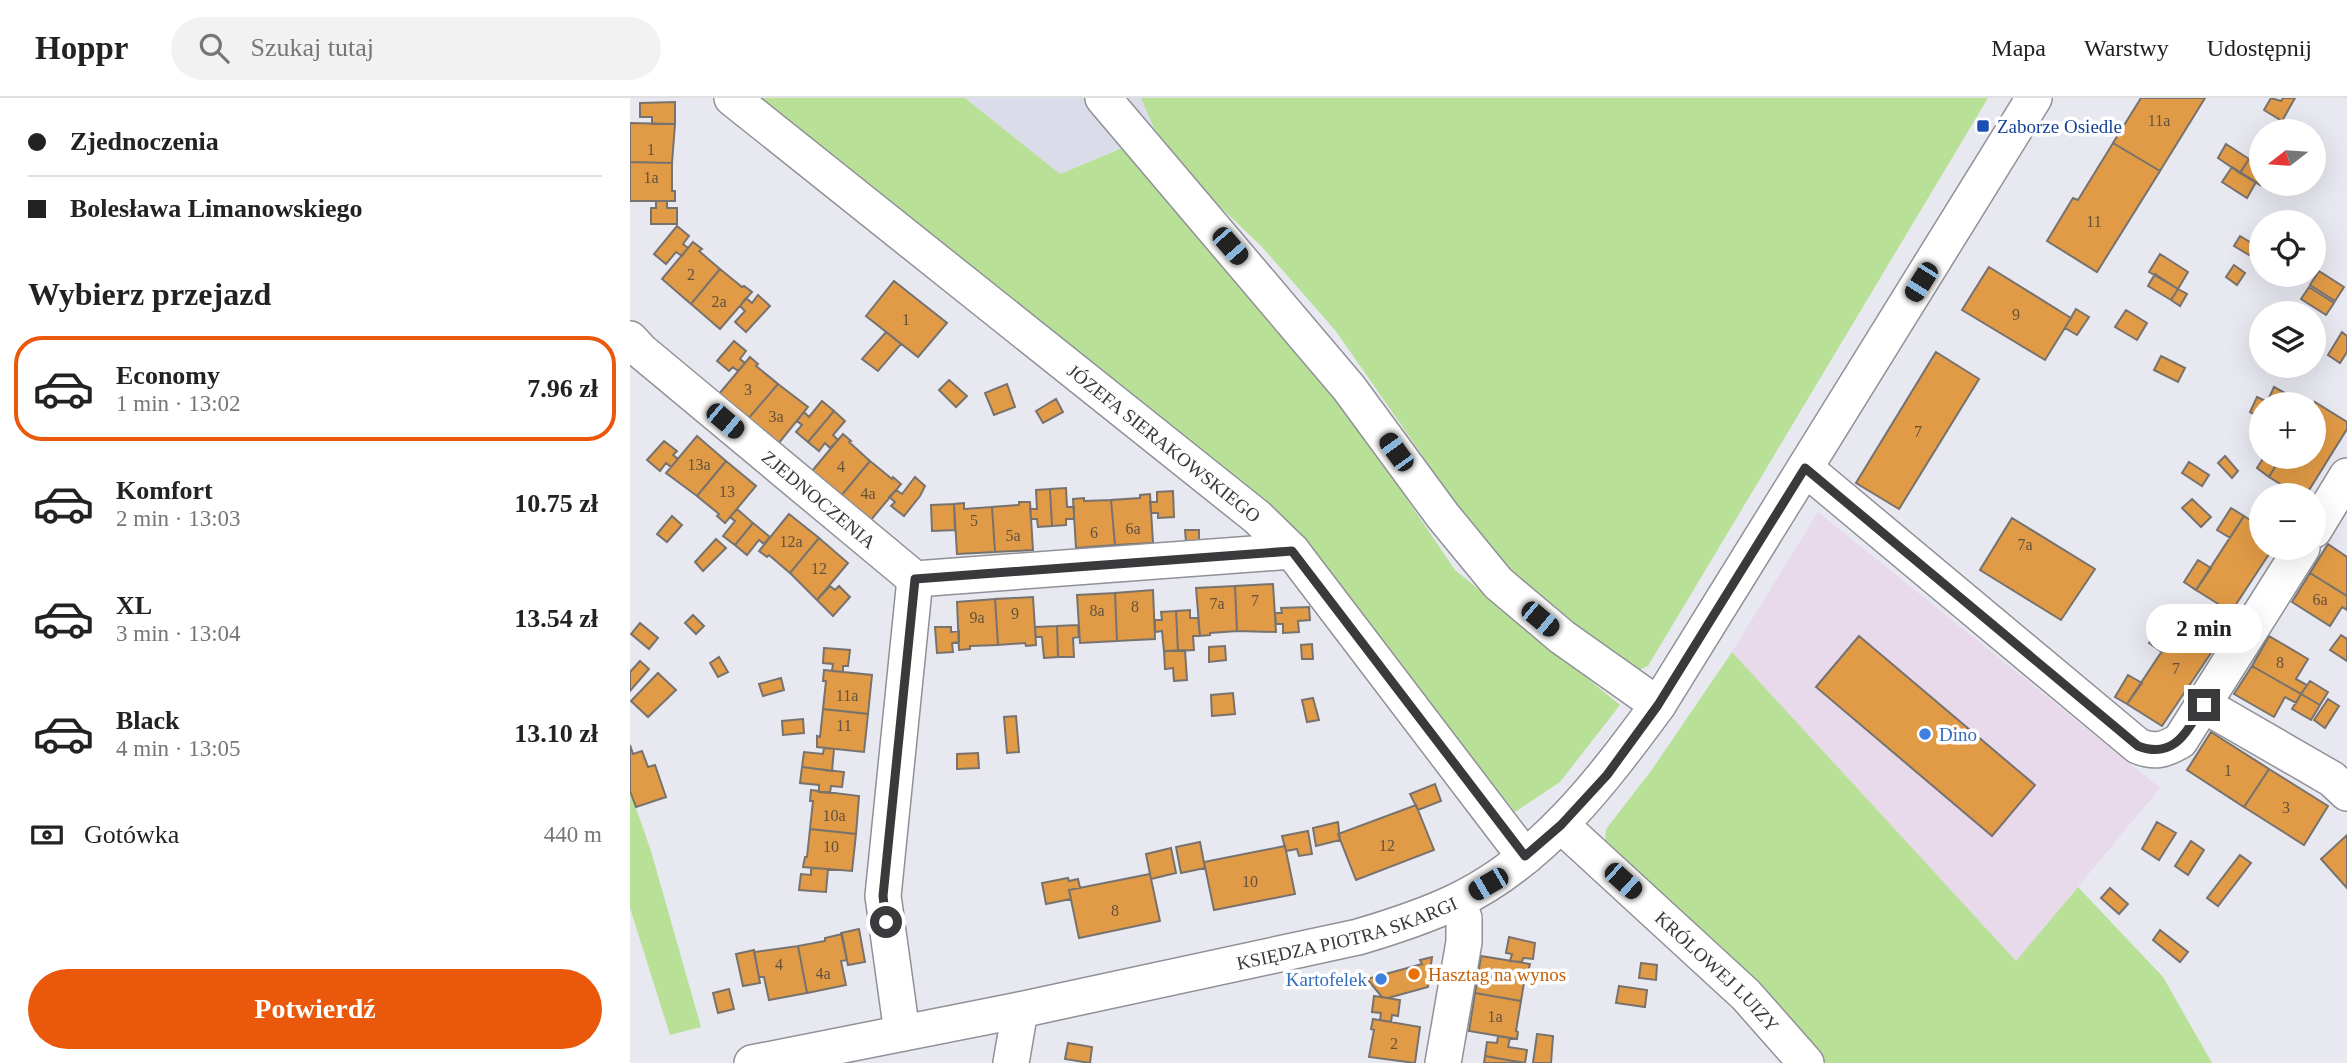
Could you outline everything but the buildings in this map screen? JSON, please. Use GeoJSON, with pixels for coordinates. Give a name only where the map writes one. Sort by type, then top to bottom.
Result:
{"type":"FeatureCollection","features":[{"type":"Feature","properties":{"kind":"street","name":"JÓZEFA SIERAKOWSKIEGO"},"geometry":{"type":"LineString","coordinates":[[732,98],[1257,517],[1292,551],[1525,856]]}},
{"type":"Feature","properties":{"kind":"street"},"geometry":{"type":"LineString","coordinates":[[1103,98],[1349,388],[1443,516],[1498,583],[1562,637],[1658,705]]}},
{"type":"Feature","properties":{"kind":"street","name":"KSIĘDZA PIOTRA SKARGI"},"geometry":{"type":"LineString","coordinates":[[752,1063],[1020,1010],[1358,937],[1410,921],[1488,884],[1561,825],[1607,775],[1658,705],[2034,98]]}},
{"type":"Feature","properties":{"kind":"street","name":"ZJEDNOCZENIA"},"geometry":{"type":"LineString","coordinates":[[630,339],[915,579]]}},
{"type":"Feature","properties":{"kind":"street"},"geometry":{"type":"LineString","coordinates":[[1805,468],[2138,746],[2151,752],[2167,749],[2180,741],[2295,560]]}},
{"type":"Feature","properties":{"kind":"street"},"geometry":{"type":"LineString","coordinates":[[2326,510],[2347,476]]}},
{"type":"Feature","properties":{"kind":"street"},"geometry":{"type":"LineString","coordinates":[[902,1033],[883,896],[915,579],[1292,551]]}},
{"type":"Feature","properties":{"kind":"street"},"geometry":{"type":"LineString","coordinates":[[2204,705],[2332,779],[2347,793]]}},
{"type":"Feature","properties":{"kind":"street","name":"KRÓLOWEJ LUIZY"},"geometry":{"type":"LineString","coordinates":[[1561,825],[1746,995],[1806,1063]]}},
{"type":"Feature","properties":{"kind":"street"},"geometry":{"type":"LineString","coordinates":[[1443,1063],[1464,942],[1464,918],[1457,901]]}},
{"type":"Feature","properties":{"kind":"street"},"geometry":{"type":"LineString","coordinates":[[1012,1063],[1020,1010]]}},
{"type":"Feature","properties":{"kind":"shaded area"},"geometry":{"type":"Polygon","coordinates":[[[965,98],[1141,98],[1156,133],[1060,174],[965,98]]]}},
{"type":"Feature","properties":{"kind":"shaded area"},"geometry":{"type":"Polygon","coordinates":[[[1818,512],[2160,788],[2016,961],[1732,652],[1818,512]]]}},
{"type":"Feature","properties":{"kind":"green space"},"geometry":{"type":"Polygon","coordinates":[[[760,98],[965,98],[1060,174],[1127,146],[1335,393],[1455,570],[1620,705],[1560,782],[1515,812],[1290,528],[760,98]]]}},
{"type":"Feature","properties":{"kind":"green space"},"geometry":{"type":"Polygon","coordinates":[[[1141,98],[1988,98],[1648,666],[1634,672],[1503,571],[1335,330],[1262,247],[1186,174],[1156,133],[1141,98]]]}},
{"type":"Feature","properties":{"kind":"green space"},"geometry":{"type":"Polygon","coordinates":[[[1732,652],[2016,961],[2078,887],[2163,977],[2212,1063],[1826,1063],[1752,979],[1699,927],[1615,853],[1605,840],[1606,829],[1651,771],[1732,652]]]}},
{"type":"Feature","properties":{"kind":"green space"},"geometry":{"type":"Polygon","coordinates":[[[630,791],[651,851],[701,1027],[670,1035],[630,908],[630,791]]]}},
{"type":"Feature","properties":{"kind":"place","name":"Zaborze Osiedle"},"geometry":{"type":"Point","coordinates":[1983,126]}},
{"type":"Feature","properties":{"kind":"place","name":"Dino"},"geometry":{"type":"Point","coordinates":[1925,734]}},
{"type":"Feature","properties":{"kind":"place","name":"Hasztag na wynos"},"geometry":{"type":"Point","coordinates":[1414,974]}},
{"type":"Feature","properties":{"kind":"place","name":"Kartofelek"},"geometry":{"type":"Point","coordinates":[1381,979]}},
{"type":"Feature","properties":{"kind":"route"},"geometry":{"type":"LineString","coordinates":[[886,922],[883,896],[915,579],[1292,551],[1525,856],[1561,825],[1607,775],[1658,705],[1805,468],[2138,746],[2151,752],[2167,749],[2180,741],[2204,705]]}}]}
